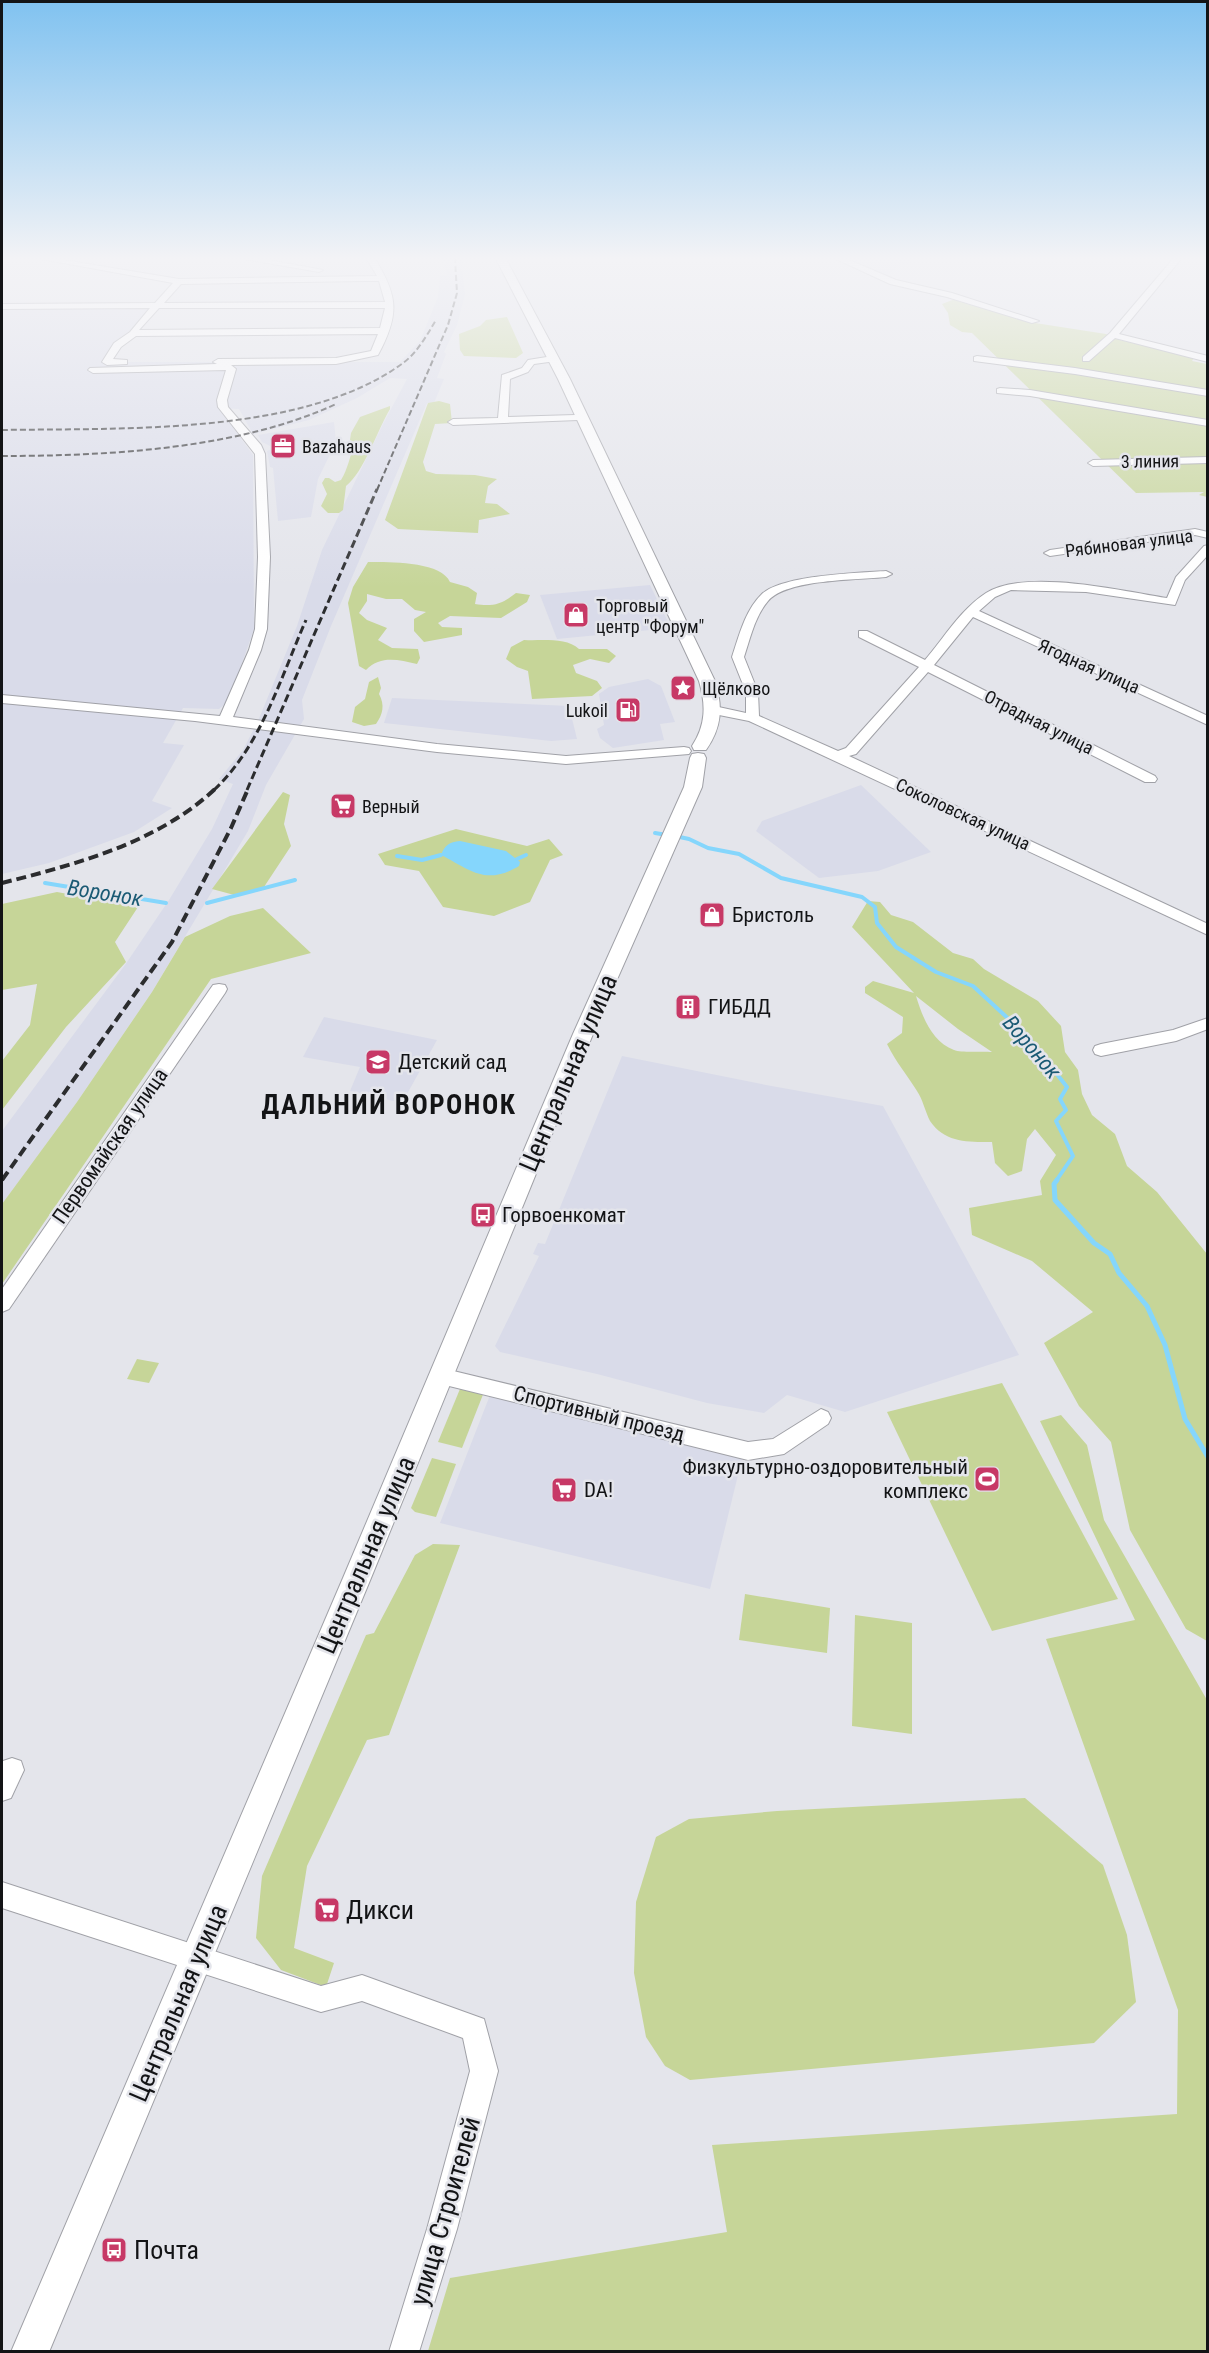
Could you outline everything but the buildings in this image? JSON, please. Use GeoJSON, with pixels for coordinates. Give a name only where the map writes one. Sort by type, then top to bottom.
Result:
{"type":"FeatureCollection","features":[{"type":"Feature","properties":{"kind":"main road"},"geometry":{"type":"LineString","coordinates":[[558,369],[689,641],[707,681],[714,710]]}},
{"type":"Feature","properties":{"kind":"main road","name":"Центральная улица"},"geometry":{"type":"LineString","coordinates":[[30,2352],[583,1034],[693,787],[698,768],[694,752],[709,732],[714,710]]}},
{"type":"Feature","properties":{"kind":"street"},"geometry":{"type":"LineString","coordinates":[[93,370],[147,369]]}},
{"type":"Feature","properties":{"kind":"street"},"geometry":{"type":"LineString","coordinates":[[225,720],[255,650],[261,629],[264,557],[260,454],[257,447],[223,407],[222,400],[231,369]]}},
{"type":"Feature","properties":{"kind":"street"},"geometry":{"type":"LineString","coordinates":[[503,422],[505,377],[526,369]]}},
{"type":"Feature","properties":{"kind":"street"},"geometry":{"type":"LineString","coordinates":[[1058,369],[1208,393]]}},
{"type":"Feature","properties":{"kind":"street"},"geometry":{"type":"LineString","coordinates":[[1000,391],[1030,393],[1208,423]]}},
{"type":"Feature","properties":{"kind":"street"},"geometry":{"type":"LineString","coordinates":[[453,422],[575,418]]}},
{"type":"Feature","properties":{"kind":"street","name":"3 линия"},"geometry":{"type":"LineString","coordinates":[[1093,463],[1208,460]]}},
{"type":"Feature","properties":{"kind":"street","name":"Рябиновая улица"},"geometry":{"type":"LineString","coordinates":[[1050,554],[1195,532],[1208,536]]}},
{"type":"Feature","properties":{"kind":"street"},"geometry":{"type":"LineString","coordinates":[[838,756],[851,750],[927,666],[971,612],[991,595],[1009,588],[1046,586],[1086,588],[1171,602],[1180,579],[1208,548]]}},
{"type":"Feature","properties":{"kind":"street"},"geometry":{"type":"LineString","coordinates":[[753,718],[752,692],[738,657],[747,632],[766,594],[795,585],[886,573]]}},
{"type":"Feature","properties":{"kind":"street","name":"Ягодная улица"},"geometry":{"type":"LineString","coordinates":[[971,612],[1208,721]]}},
{"type":"Feature","properties":{"kind":"street","name":"Отрадная улица"},"geometry":{"type":"LineString","coordinates":[[863,634],[1150,779]]}},
{"type":"Feature","properties":{"kind":"street"},"geometry":{"type":"LineString","coordinates":[[2,699],[225,720],[343,736],[560,759],[594,760],[657,751],[694,752]]}},
{"type":"Feature","properties":{"kind":"street","name":"Соколовская улица"},"geometry":{"type":"LineString","coordinates":[[714,710],[753,718],[1208,930]]}},
{"type":"Feature","properties":{"kind":"street","name":"Первомайская улица"},"geometry":{"type":"LineString","coordinates":[[2,1304],[219,989]]}},
{"type":"Feature","properties":{"kind":"street"},"geometry":{"type":"LineString","coordinates":[[1101,1050],[1176,1035],[1208,1023]]}},
{"type":"Feature","properties":{"kind":"street","name":"Спортивный проезд"},"geometry":{"type":"LineString","coordinates":[[441,1376],[748,1451],[777,1448],[821,1418]]}},
{"type":"Feature","properties":{"kind":"street"},"geometry":{"type":"LineString","coordinates":[[2,1895],[196,1958]]}},
{"type":"Feature","properties":{"kind":"street","name":"улица Строителей"},"geometry":{"type":"LineString","coordinates":[[196,1958],[321,1998],[362,1988],[474,2029],[484,2071],[442,2229],[404,2352]]}},
{"type":"Feature","properties":{"kind":"shaded area"},"geometry":{"type":"Polygon","coordinates":[[[2,369],[440,369],[437,378],[444,379],[434,403],[427,403],[331,626],[302,700],[304,719],[266,785],[248,831],[152,992],[77,1102],[2,1204],[2,1131],[125,965],[169,900],[212,829],[233,784],[219,779],[243,750],[258,721],[297,626],[322,550],[407,379],[390,378],[357,398],[309,420],[253,434],[239,409],[219,408],[253,455],[254,629],[234,686],[225,704],[219,709],[183,708],[163,743],[184,745],[152,801],[172,808],[134,832],[49,863],[2,874],[2,369]]]}},
{"type":"Feature","properties":{"kind":"shaded area"},"geometry":{"type":"Polygon","coordinates":[[[334,422],[336,442],[318,479],[311,517],[278,521],[273,468],[270,467],[267,451],[274,448],[262,442],[258,435],[334,422]]]}},
{"type":"Feature","properties":{"kind":"shaded area"},"geometry":{"type":"Polygon","coordinates":[[[650,585],[671,628],[557,639],[540,595],[650,585]]]}},
{"type":"Feature","properties":{"kind":"shaded area"},"geometry":{"type":"Polygon","coordinates":[[[648,679],[661,686],[675,722],[660,724],[664,740],[613,748],[600,738],[597,729],[604,725],[599,694],[609,687],[648,679]]]}},
{"type":"Feature","properties":{"kind":"shaded area"},"geometry":{"type":"Polygon","coordinates":[[[392,698],[569,706],[577,739],[551,741],[384,723],[392,698]]]}},
{"type":"Feature","properties":{"kind":"shaded area"},"geometry":{"type":"Polygon","coordinates":[[[861,785],[931,852],[878,871],[819,878],[756,831],[762,821],[861,785]]]}},
{"type":"Feature","properties":{"kind":"shaded area","name":"Детский сад"},"geometry":{"type":"Polygon","coordinates":[[[324,1017],[437,1040],[402,1103],[350,1091],[360,1067],[303,1057],[324,1017]]]}},
{"type":"Feature","properties":{"kind":"shaded area"},"geometry":{"type":"Polygon","coordinates":[[[622,1056],[883,1106],[1019,1355],[845,1412],[787,1395],[764,1413],[707,1403],[597,1374],[500,1352],[495,1346],[539,1256],[533,1254],[538,1243],[545,1244],[622,1056]]]}},
{"type":"Feature","properties":{"kind":"shaded area"},"geometry":{"type":"Polygon","coordinates":[[[492,1390],[743,1455],[710,1589],[440,1523],[492,1390]]]}},
{"type":"Feature","properties":{"kind":"green space"},"geometry":{"type":"Polygon","coordinates":[[[1009,369],[1207,369],[1207,497],[1199,495],[1204,492],[1136,493],[1009,369]]]}},
{"type":"Feature","properties":{"kind":"green space"},"geometry":{"type":"Polygon","coordinates":[[[439,401],[450,404],[452,423],[435,424],[423,462],[426,471],[436,474],[475,475],[497,479],[488,486],[485,503],[497,504],[510,514],[479,520],[478,533],[398,529],[385,520],[428,403],[439,401]]]}},
{"type":"Feature","properties":{"kind":"green space"},"geometry":{"type":"Polygon","coordinates":[[[390,406],[359,471],[346,486],[343,510],[339,513],[328,513],[321,506],[327,494],[322,483],[325,478],[335,482],[341,480],[355,443],[350,440],[351,433],[360,417],[390,406]]]}},
{"type":"Feature","properties":{"kind":"green space"},"geometry":{"type":"Polygon","coordinates":[[[368,562],[413,564],[436,570],[445,575],[450,582],[468,587],[477,593],[475,604],[497,604],[516,593],[530,595],[527,602],[501,618],[450,616],[438,623],[442,627],[462,628],[462,635],[424,642],[414,631],[414,619],[426,612],[415,610],[402,599],[386,599],[367,594],[367,601],[359,613],[367,620],[387,628],[378,640],[392,648],[418,649],[420,658],[417,664],[384,660],[366,670],[359,666],[348,603],[353,587],[368,562]]]}},
{"type":"Feature","properties":{"kind":"green space"},"geometry":{"type":"Polygon","coordinates":[[[524,640],[561,641],[579,649],[607,649],[616,656],[609,663],[590,659],[573,665],[576,673],[597,681],[602,688],[592,696],[532,699],[528,671],[506,659],[511,647],[524,640]]]}},
{"type":"Feature","properties":{"kind":"green space"},"geometry":{"type":"Polygon","coordinates":[[[378,677],[381,688],[379,694],[383,706],[376,724],[364,726],[352,722],[355,707],[365,699],[369,682],[378,677]]]}},
{"type":"Feature","properties":{"kind":"green space"},"geometry":{"type":"Polygon","coordinates":[[[283,792],[290,795],[284,824],[291,846],[262,890],[238,896],[212,889],[283,792]]]}},
{"type":"Feature","properties":{"kind":"green space"},"geometry":{"type":"Polygon","coordinates":[[[456,829],[527,846],[549,839],[563,855],[550,860],[530,902],[494,916],[443,907],[419,871],[385,865],[378,854],[456,829]]]}},
{"type":"Feature","properties":{"kind":"green space"},"geometry":{"type":"Polygon","coordinates":[[[57,892],[138,907],[115,942],[126,962],[66,1027],[2,1110],[2,1061],[30,1025],[37,984],[2,990],[2,904],[57,892]]]}},
{"type":"Feature","properties":{"kind":"green space"},"geometry":{"type":"Polygon","coordinates":[[[868,901],[880,902],[891,915],[913,922],[953,953],[973,959],[984,969],[1038,1001],[1061,1026],[1065,1052],[1078,1070],[1082,1094],[1092,1115],[1115,1134],[1127,1166],[1157,1192],[1207,1254],[1207,1641],[1186,1629],[1130,1530],[1111,1442],[1079,1406],[1044,1343],[1093,1312],[1032,1261],[972,1235],[969,1208],[1042,1195],[1040,1181],[1056,1155],[1035,1129],[1027,1139],[1022,1171],[1008,1176],[995,1163],[992,1142],[958,1140],[943,1134],[936,1128],[930,1121],[919,1094],[887,1044],[902,1033],[903,1017],[865,993],[865,987],[873,981],[914,993],[852,927],[868,901]],[[916,996],[929,1028],[946,1046],[957,1051],[992,1052],[916,996]]]}},
{"type":"Feature","properties":{"kind":"green space"},"geometry":{"type":"Polygon","coordinates":[[[263,908],[311,953],[211,979],[2,1284],[2,1204],[77,1102],[152,992],[185,937],[230,916],[263,908]]]}},
{"type":"Feature","properties":{"kind":"green space"},"geometry":{"type":"Polygon","coordinates":[[[137,1359],[159,1363],[149,1383],[127,1379],[137,1359]]]}},
{"type":"Feature","properties":{"kind":"green space","name":"Физкультурно-оздоровительный комплекс"},"geometry":{"type":"Polygon","coordinates":[[[1002,1383],[1118,1599],[992,1631],[887,1412],[1002,1383]]]}},
{"type":"Feature","properties":{"kind":"green space"},"geometry":{"type":"Polygon","coordinates":[[[460,1389],[484,1392],[462,1448],[438,1442],[460,1389]]]}},
{"type":"Feature","properties":{"kind":"green space"},"geometry":{"type":"Polygon","coordinates":[[[1061,1415],[1087,1445],[1104,1520],[1207,1700],[1207,2351],[428,2351],[450,2278],[727,2232],[712,2145],[1177,2114],[1178,2010],[1046,1639],[1135,1620],[1040,1421],[1061,1415]]]}},
{"type":"Feature","properties":{"kind":"green space"},"geometry":{"type":"Polygon","coordinates":[[[432,1458],[456,1464],[436,1517],[415,1512],[411,1508],[432,1458]]]}},
{"type":"Feature","properties":{"kind":"green space"},"geometry":{"type":"Polygon","coordinates":[[[433,1544],[460,1545],[389,1735],[367,1740],[307,1866],[294,1948],[334,1963],[326,1987],[281,1970],[256,1938],[262,1876],[366,1635],[374,1633],[415,1555],[433,1544]]]}},
{"type":"Feature","properties":{"kind":"green space"},"geometry":{"type":"Polygon","coordinates":[[[745,1594],[830,1608],[827,1653],[739,1640],[745,1594]]]}},
{"type":"Feature","properties":{"kind":"green space"},"geometry":{"type":"Polygon","coordinates":[[[855,1615],[912,1623],[912,1734],[852,1726],[855,1615]]]}},
{"type":"Feature","properties":{"kind":"green space"},"geometry":{"type":"Polygon","coordinates":[[[1025,1798],[1103,1865],[1127,1935],[1136,2002],[1094,2043],[690,2080],[665,2066],[646,2037],[634,1973],[636,1902],[656,1837],[689,1819],[777,1811],[1025,1798]]]}},
{"type":"Feature","properties":{"kind":"water"},"geometry":{"type":"Polygon","coordinates":[[[460,841],[506,851],[520,862],[519,866],[497,875],[478,874],[441,855],[448,845],[460,841]]]}},
{"type":"Feature","properties":{"kind":"waterway","name":"Воронок"},"geometry":{"type":"LineString","coordinates":[[655,833],[667,835]]}},
{"type":"Feature","properties":{"kind":"waterway","name":"Воронок"},"geometry":{"type":"LineString","coordinates":[[675,836],[689,839],[708,848],[739,854],[781,878],[862,897],[875,907],[877,923],[896,947],[936,972],[973,986],[1027,1036],[1067,1087],[1060,1099],[1066,1110],[1056,1121],[1073,1156],[1056,1181]]}},
{"type":"Feature","properties":{"kind":"waterway","name":"Воронок"},"geometry":{"type":"LineString","coordinates":[[397,856],[422,860],[441,855]]}},
{"type":"Feature","properties":{"kind":"waterway","name":"Воронок"},"geometry":{"type":"LineString","coordinates":[[517,859],[526,855]]}},
{"type":"Feature","properties":{"kind":"waterway","name":"Воронок"},"geometry":{"type":"LineString","coordinates":[[207,903],[295,880]]}},
{"type":"Feature","properties":{"kind":"waterway","name":"Воронок"},"geometry":{"type":"LineString","coordinates":[[45,883],[166,903]]}},
{"type":"Feature","properties":{"kind":"waterway","name":"Воронок"},"geometry":{"type":"LineString","coordinates":[[1057,1180],[1054,1184],[1055,1200],[1094,1243],[1110,1254],[1119,1273],[1147,1306],[1165,1345],[1185,1419],[1208,1457]]}},
{"type":"Feature","properties":{"kind":"railway"},"geometry":{"type":"LineString","coordinates":[[2,430],[155,427],[264,416],[315,404],[362,387],[393,369]]}},
{"type":"Feature","properties":{"kind":"railway"},"geometry":{"type":"LineString","coordinates":[[377,490],[429,369]]}},
{"type":"Feature","properties":{"kind":"railway"},"geometry":{"type":"LineString","coordinates":[[2,456],[85,454],[172,447],[258,431],[336,404]]}},
{"type":"Feature","properties":{"kind":"railway"},"geometry":{"type":"LineString","coordinates":[[247,790],[377,489]]}},
{"type":"Feature","properties":{"kind":"railway"},"geometry":{"type":"LineString","coordinates":[[215,789],[245,753],[257,732],[306,620]]}},
{"type":"Feature","properties":{"kind":"railway"},"geometry":{"type":"LineString","coordinates":[[2,883],[59,868],[115,849],[168,824],[215,789]]}},
{"type":"Feature","properties":{"kind":"railway"},"geometry":{"type":"LineString","coordinates":[[2,1180],[172,942],[231,828],[248,789]]}},
{"type":"Feature","properties":{"kind":"place","name":"Bazahaus"},"geometry":{"type":"Point","coordinates":[283,446]}},
{"type":"Feature","properties":{"kind":"place","name":"Торговый центр \"Форум\""},"geometry":{"type":"Point","coordinates":[576,615]}},
{"type":"Feature","properties":{"kind":"place","name":"Щёлково"},"geometry":{"type":"Point","coordinates":[683,688]}},
{"type":"Feature","properties":{"kind":"place","name":"Lukoil"},"geometry":{"type":"Point","coordinates":[628,710]}},
{"type":"Feature","properties":{"kind":"place","name":"Верный"},"geometry":{"type":"Point","coordinates":[343,806]}},
{"type":"Feature","properties":{"kind":"place","name":"Бристоль"},"geometry":{"type":"Point","coordinates":[712,915]}},
{"type":"Feature","properties":{"kind":"place","name":"ГИБДД"},"geometry":{"type":"Point","coordinates":[688,1007]}},
{"type":"Feature","properties":{"kind":"place","name":"Детский сад"},"geometry":{"type":"Point","coordinates":[378,1062]}},
{"type":"Feature","properties":{"kind":"place","name":"Горвоенкомат"},"geometry":{"type":"Point","coordinates":[483,1215]}},
{"type":"Feature","properties":{"kind":"place","name":"Физкультурно-оздоровительный комплекс"},"geometry":{"type":"Point","coordinates":[987,1479]}},
{"type":"Feature","properties":{"kind":"place","name":"DA!"},"geometry":{"type":"Point","coordinates":[564,1490]}},
{"type":"Feature","properties":{"kind":"place","name":"Дикси"},"geometry":{"type":"Point","coordinates":[327,1910]}},
{"type":"Feature","properties":{"kind":"place","name":"Почта"},"geometry":{"type":"Point","coordinates":[114,2250]}},
{"type":"Feature","properties":{"kind":"district","name":"ДАЛЬНИЙ ВОРОНОК"},"geometry":{"type":"Point","coordinates":[389,1105]}}]}
